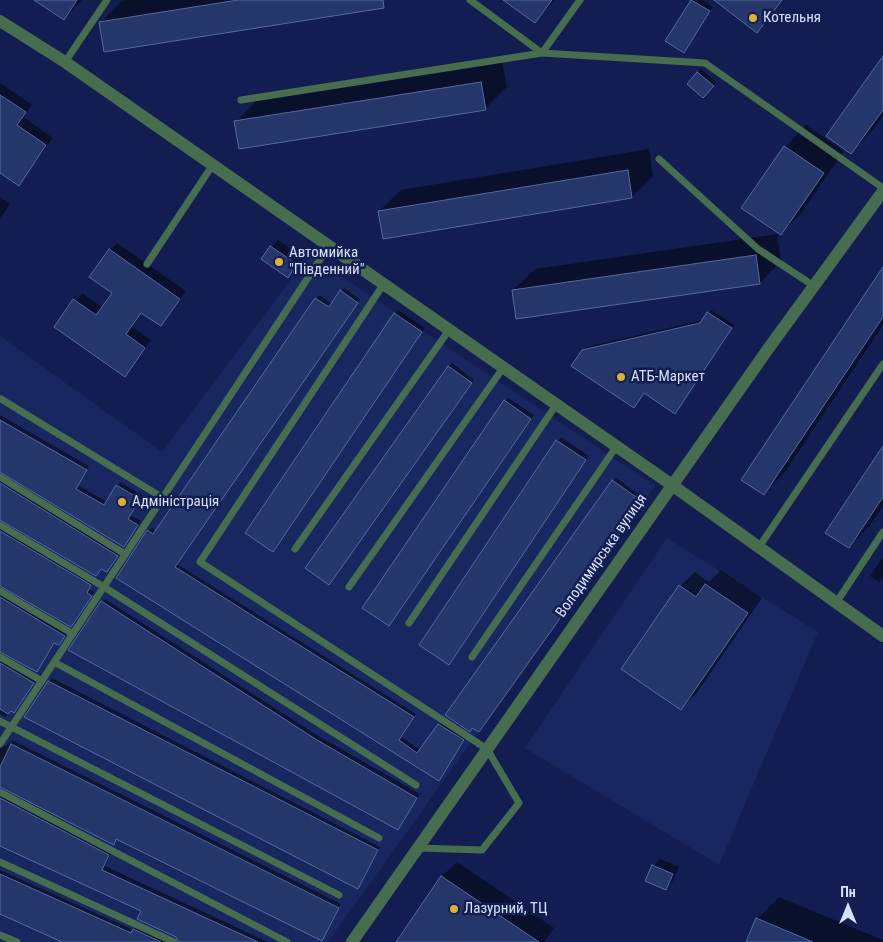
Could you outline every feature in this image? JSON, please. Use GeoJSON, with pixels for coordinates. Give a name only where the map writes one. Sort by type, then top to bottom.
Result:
{"type":"FeatureCollection","features":[{"type":"Feature","properties":{"kind":"street"},"geometry":{"type":"LineString","coordinates":[[0,21],[65,62],[616,447],[672,484],[883,636]]}},
{"type":"Feature","properties":{"kind":"street","name":"Володимирська вулиця"},"geometry":{"type":"LineString","coordinates":[[352,942],[672,484],[883,189]]}},
{"type":"Feature","properties":{"kind":"lane"},"geometry":{"type":"LineString","coordinates":[[65,62],[107,0]]}},
{"type":"Feature","properties":{"kind":"lane"},"geometry":{"type":"LineString","coordinates":[[470,0],[542,53]]}},
{"type":"Feature","properties":{"kind":"lane"},"geometry":{"type":"LineString","coordinates":[[542,53],[580,0]]}},
{"type":"Feature","properties":{"kind":"lane"},"geometry":{"type":"LineString","coordinates":[[241,100],[542,53],[705,62],[883,189]]}},
{"type":"Feature","properties":{"kind":"lane"},"geometry":{"type":"LineString","coordinates":[[659,159],[758,249],[814,286]]}},
{"type":"Feature","properties":{"kind":"lane"},"geometry":{"type":"LineString","coordinates":[[147,264],[212,166]]}},
{"type":"Feature","properties":{"kind":"lane"},"geometry":{"type":"LineString","coordinates":[[0,744],[329,246]]}},
{"type":"Feature","properties":{"kind":"lane"},"geometry":{"type":"LineString","coordinates":[[383,285],[200,562],[487,749],[519,803],[482,850],[418,848]]}},
{"type":"Feature","properties":{"kind":"lane"},"geometry":{"type":"LineString","coordinates":[[295,549],[449,330]]}},
{"type":"Feature","properties":{"kind":"lane"},"geometry":{"type":"LineString","coordinates":[[759,547],[883,364]]}},
{"type":"Feature","properties":{"kind":"lane"},"geometry":{"type":"LineString","coordinates":[[349,587],[503,368]]}},
{"type":"Feature","properties":{"kind":"lane"},"geometry":{"type":"LineString","coordinates":[[1,399],[163,498]]}},
{"type":"Feature","properties":{"kind":"lane"},"geometry":{"type":"LineString","coordinates":[[409,623],[556,405]]}},
{"type":"Feature","properties":{"kind":"lane"},"geometry":{"type":"LineString","coordinates":[[472,657],[616,447]]}},
{"type":"Feature","properties":{"kind":"lane"},"geometry":{"type":"LineString","coordinates":[[0,477],[125,554]]}},
{"type":"Feature","properties":{"kind":"lane"},"geometry":{"type":"LineString","coordinates":[[0,525],[104,587],[416,785]]}},
{"type":"Feature","properties":{"kind":"lane"},"geometry":{"type":"LineString","coordinates":[[836,602],[883,532]]}},
{"type":"Feature","properties":{"kind":"lane"},"geometry":{"type":"LineString","coordinates":[[0,591],[73,634]]}},
{"type":"Feature","properties":{"kind":"lane"},"geometry":{"type":"LineString","coordinates":[[0,657],[42,681]]}},
{"type":"Feature","properties":{"kind":"lane"},"geometry":{"type":"LineString","coordinates":[[54,662],[379,838]]}},
{"type":"Feature","properties":{"kind":"lane"},"geometry":{"type":"LineString","coordinates":[[0,721],[339,895]]}},
{"type":"Feature","properties":{"kind":"lane"},"geometry":{"type":"LineString","coordinates":[[0,792],[286,942]]}},
{"type":"Feature","properties":{"kind":"lane"},"geometry":{"type":"LineString","coordinates":[[0,862],[174,942]]}},
{"type":"Feature","properties":{"kind":"lane"},"geometry":{"type":"LineString","coordinates":[[0,935],[17,942]]}},
{"type":"Feature","properties":{"kind":"shaded area"},"geometry":{"type":"Polygon","coordinates":[[[309,255],[655,486],[328,942],[0,942],[0,336],[162,452],[309,255]]]}},
{"type":"Feature","properties":{"kind":"shaded area"},"geometry":{"type":"Polygon","coordinates":[[[667,538],[818,632],[719,865],[525,748],[667,538]]]}},
{"type":"Feature","properties":{"kind":"building"},"geometry":{"type":"Polygon","coordinates":[[[34,0],[77,0],[64,20],[34,0]]]}},
{"type":"Feature","properties":{"kind":"building"},"geometry":{"type":"Polygon","coordinates":[[[238,0],[383,0],[384,8],[104,52],[99,22],[238,0]]]}},
{"type":"Feature","properties":{"kind":"building"},"geometry":{"type":"Polygon","coordinates":[[[503,0],[552,0],[535,23],[503,0]]]}},
{"type":"Feature","properties":{"kind":"building"},"geometry":{"type":"Polygon","coordinates":[[[691,0],[710,11],[684,53],[665,41],[691,0]]]}},
{"type":"Feature","properties":{"kind":"building","name":"Котельня"},"geometry":{"type":"Polygon","coordinates":[[[714,0],[782,0],[757,33],[714,0]]]}},
{"type":"Feature","properties":{"kind":"building"},"geometry":{"type":"Polygon","coordinates":[[[883,56],[883,110],[851,154],[826,136],[883,56]]]}},
{"type":"Feature","properties":{"kind":"building"},"geometry":{"type":"Polygon","coordinates":[[[697,72],[714,86],[703,98],[687,84],[697,72]]]}},
{"type":"Feature","properties":{"kind":"building"},"geometry":{"type":"Polygon","coordinates":[[[481,82],[486,110],[239,149],[234,121],[481,82]]]}},
{"type":"Feature","properties":{"kind":"building"},"geometry":{"type":"Polygon","coordinates":[[[0,95],[26,112],[17,125],[46,145],[19,186],[0,173],[0,95]]]}},
{"type":"Feature","properties":{"kind":"building"},"geometry":{"type":"Polygon","coordinates":[[[784,146],[824,173],[781,235],[741,208],[784,146]]]}},
{"type":"Feature","properties":{"kind":"building"},"geometry":{"type":"Polygon","coordinates":[[[628,170],[632,198],[383,239],[378,211],[628,170]]]}},
{"type":"Feature","properties":{"kind":"building","name":"Автомийка \"Південний\""},"geometry":{"type":"Polygon","coordinates":[[[270,246],[297,264],[288,278],[261,259],[270,246]]]}},
{"type":"Feature","properties":{"kind":"building"},"geometry":{"type":"Polygon","coordinates":[[[109,249],[180,299],[161,326],[141,313],[126,334],[145,348],[125,377],[54,327],[73,299],[96,315],[112,293],[89,277],[109,249]]]}},
{"type":"Feature","properties":{"kind":"building"},"geometry":{"type":"Polygon","coordinates":[[[756,255],[760,284],[516,319],[512,290],[756,255]]]}},
{"type":"Feature","properties":{"kind":"building"},"geometry":{"type":"Polygon","coordinates":[[[883,267],[883,317],[764,495],[741,480],[883,267]]]}},
{"type":"Feature","properties":{"kind":"building"},"geometry":{"type":"Polygon","coordinates":[[[340,290],[358,303],[175,567],[414,717],[399,740],[417,753],[438,724],[464,740],[439,781],[116,578],[147,530],[153,534],[315,298],[329,307],[340,290]]]}},
{"type":"Feature","properties":{"kind":"building"},"geometry":{"type":"Polygon","coordinates":[[[707,312],[732,328],[675,414],[644,393],[634,408],[571,366],[582,350],[700,323],[707,312]]]}},
{"type":"Feature","properties":{"kind":"building"},"geometry":{"type":"Polygon","coordinates":[[[394,313],[422,332],[273,552],[245,533],[394,313]]]}},
{"type":"Feature","properties":{"kind":"building"},"geometry":{"type":"Polygon","coordinates":[[[448,366],[472,383],[329,585],[305,568],[448,366]]]}},
{"type":"Feature","properties":{"kind":"building"},"geometry":{"type":"Polygon","coordinates":[[[504,400],[531,419],[389,626],[362,608],[504,400]]]}},
{"type":"Feature","properties":{"kind":"building"},"geometry":{"type":"Polygon","coordinates":[[[0,420],[87,470],[76,489],[104,505],[116,485],[140,499],[128,519],[138,525],[124,547],[0,472],[0,420]]]}},
{"type":"Feature","properties":{"kind":"building"},"geometry":{"type":"Polygon","coordinates":[[[556,440],[586,460],[449,665],[419,645],[556,440]]]}},
{"type":"Feature","properties":{"kind":"building"},"geometry":{"type":"Polygon","coordinates":[[[883,446],[883,497],[849,548],[825,533],[883,446]]]}},
{"type":"Feature","properties":{"kind":"building"},"geometry":{"type":"Polygon","coordinates":[[[612,480],[643,502],[479,732],[472,728],[470,732],[445,715],[612,480]]]}},
{"type":"Feature","properties":{"kind":"building"},"geometry":{"type":"Polygon","coordinates":[[[0,483],[118,556],[107,572],[101,569],[96,576],[0,520],[0,483]]]}},
{"type":"Feature","properties":{"kind":"building"},"geometry":{"type":"Polygon","coordinates":[[[0,531],[91,585],[87,593],[92,596],[71,627],[0,586],[0,531]]]}},
{"type":"Feature","properties":{"kind":"building"},"geometry":{"type":"Polygon","coordinates":[[[705,584],[748,613],[681,710],[621,669],[679,585],[696,597],[705,584]]]}},
{"type":"Feature","properties":{"kind":"building"},"geometry":{"type":"Polygon","coordinates":[[[0,597],[65,636],[59,645],[54,643],[37,672],[0,652],[0,597]]]}},
{"type":"Feature","properties":{"kind":"building"},"geometry":{"type":"Polygon","coordinates":[[[101,601],[317,740],[417,798],[398,830],[68,650],[101,601]]]}},
{"type":"Feature","properties":{"kind":"building"},"geometry":{"type":"Polygon","coordinates":[[[0,663],[34,683],[14,713],[11,711],[8,714],[0,709],[0,663]]]}},
{"type":"Feature","properties":{"kind":"building"},"geometry":{"type":"Polygon","coordinates":[[[48,681],[378,850],[358,889],[24,717],[48,681]]]}},
{"type":"Feature","properties":{"kind":"building"},"geometry":{"type":"Polygon","coordinates":[[[11,744],[339,908],[322,941],[116,839],[114,845],[0,787],[0,767],[11,744]]]}},
{"type":"Feature","properties":{"kind":"building"},"geometry":{"type":"Polygon","coordinates":[[[0,798],[109,855],[102,870],[258,942],[179,942],[176,937],[137,919],[141,911],[0,846],[0,798]]]}},
{"type":"Feature","properties":{"kind":"building"},"geometry":{"type":"Polygon","coordinates":[[[652,865],[673,874],[666,890],[645,881],[652,865]]]}},
{"type":"Feature","properties":{"kind":"building"},"geometry":{"type":"Polygon","coordinates":[[[0,874],[131,933],[133,929],[161,942],[62,942],[0,914],[0,874]]]}},
{"type":"Feature","properties":{"kind":"building","name":"Лазурний, ТЦ"},"geometry":{"type":"Polygon","coordinates":[[[441,876],[539,942],[396,942],[441,876]]]}},
{"type":"Feature","properties":{"kind":"building"},"geometry":{"type":"Polygon","coordinates":[[[756,918],[813,942],[746,942],[756,918]]]}},
{"type":"Feature","properties":{"kind":"place","name":"Котельня"},"geometry":{"type":"Point","coordinates":[753,18]}},
{"type":"Feature","properties":{"kind":"place","name":"Автомийка \"Південний\""},"geometry":{"type":"Point","coordinates":[279,262]}},
{"type":"Feature","properties":{"kind":"place","name":"АТБ-Маркет"},"geometry":{"type":"Point","coordinates":[621,377]}},
{"type":"Feature","properties":{"kind":"place","name":"Адміністрація"},"geometry":{"type":"Point","coordinates":[122,502]}},
{"type":"Feature","properties":{"kind":"place","name":"Лазурний, ТЦ"},"geometry":{"type":"Point","coordinates":[454,909]}}]}
